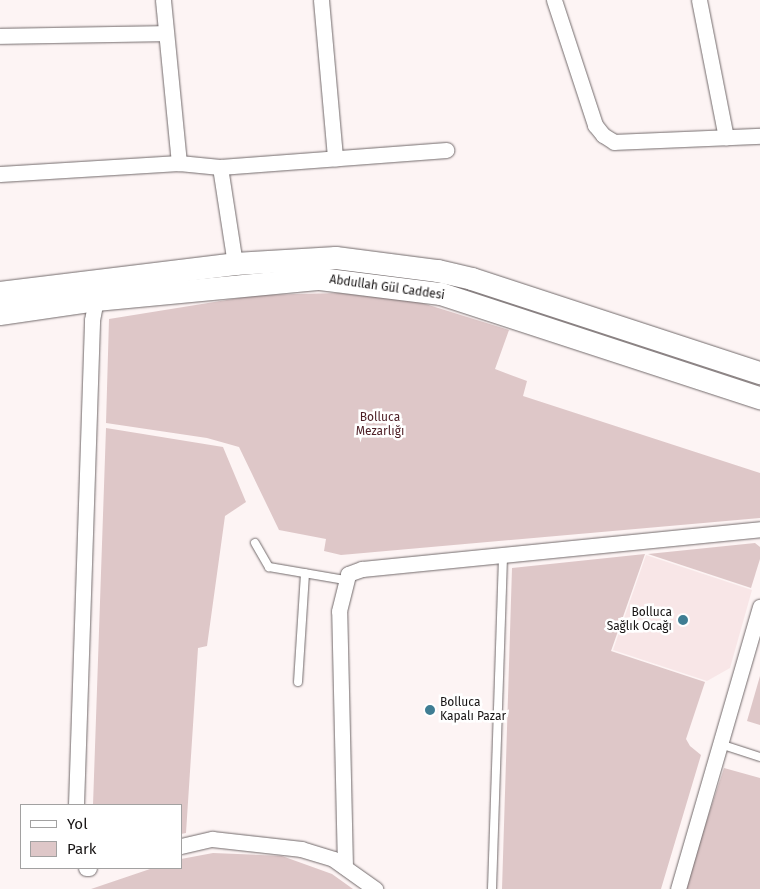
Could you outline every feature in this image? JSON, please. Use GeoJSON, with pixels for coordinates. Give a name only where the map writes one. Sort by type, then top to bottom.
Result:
{"type":"FeatureCollection","features":[{"type":"Feature","properties":{"kind":"street"},"geometry":{"type":"LineString","coordinates":[[163,0],[179,163]]}},
{"type":"Feature","properties":{"kind":"street"},"geometry":{"type":"LineString","coordinates":[[321,0],[335,158]]}},
{"type":"Feature","properties":{"kind":"street"},"geometry":{"type":"LineString","coordinates":[[554,0],[595,125],[603,135],[614,142],[760,136]]}},
{"type":"Feature","properties":{"kind":"street"},"geometry":{"type":"LineString","coordinates":[[699,0],[726,137]]}},
{"type":"Feature","properties":{"kind":"street"},"geometry":{"type":"LineString","coordinates":[[0,36],[165,33]]}},
{"type":"Feature","properties":{"kind":"street"},"geometry":{"type":"LineString","coordinates":[[0,174],[179,163],[220,167],[446,150]]}},
{"type":"Feature","properties":{"kind":"street"},"geometry":{"type":"LineString","coordinates":[[220,167],[235,264]]}},
{"type":"Feature","properties":{"kind":"street","name":"Abdullah Gül Caddesi"},"geometry":{"type":"LineString","coordinates":[[0,293],[235,264],[336,258],[438,271],[537,298],[760,373]]}},
{"type":"Feature","properties":{"kind":"street","name":"Abdullah Gül Caddesi"},"geometry":{"type":"LineString","coordinates":[[0,314],[96,300],[320,279],[441,294],[643,357],[760,398]]}},
{"type":"Feature","properties":{"kind":"street"},"geometry":{"type":"LineString","coordinates":[[76,804],[92,320],[96,300]]}},
{"type":"Feature","properties":{"kind":"street"},"geometry":{"type":"LineString","coordinates":[[345,867],[339,612],[345,580],[348,574],[362,569],[760,529]]}},
{"type":"Feature","properties":{"kind":"street"},"geometry":{"type":"LineString","coordinates":[[678,889],[760,607]]}},
{"type":"Feature","properties":{"kind":"street"},"geometry":{"type":"LineString","coordinates":[[182,846],[212,839],[302,849],[333,859],[375,889]]}},
{"type":"Feature","properties":{"kind":"lane"},"geometry":{"type":"LineString","coordinates":[[255,543],[269,567],[345,580]]}},
{"type":"Feature","properties":{"kind":"lane"},"geometry":{"type":"LineString","coordinates":[[492,889],[503,556]]}},
{"type":"Feature","properties":{"kind":"lane"},"geometry":{"type":"LineString","coordinates":[[298,682],[304,572]]}},
{"type":"Feature","properties":{"kind":"lane"},"geometry":{"type":"LineString","coordinates":[[720,744],[760,757]]}},
{"type":"Feature","properties":{"kind":"shaded area","name":"Bolluca Sağlık Ocağı"},"geometry":{"type":"Polygon","coordinates":[[[646,555],[752,590],[730,668],[707,681],[613,650],[646,555]]]}},
{"type":"Feature","properties":{"kind":"green space","name":"Bolluca Mezarlığı"},"geometry":{"type":"Polygon","coordinates":[[[340,293],[419,302],[509,330],[495,369],[527,381],[523,396],[760,473],[760,518],[341,555],[324,551],[326,539],[279,530],[239,447],[207,438],[106,423],[109,319],[257,295],[340,293]]]}},
{"type":"Feature","properties":{"kind":"green space"},"geometry":{"type":"Polygon","coordinates":[[[106,428],[223,447],[246,502],[225,516],[207,646],[198,648],[186,833],[182,834],[182,804],[93,804],[106,428]]]}},
{"type":"Feature","properties":{"kind":"green space"},"geometry":{"type":"Polygon","coordinates":[[[755,543],[760,547],[760,559],[751,588],[648,554],[755,543]]]}},
{"type":"Feature","properties":{"kind":"green space"},"geometry":{"type":"Polygon","coordinates":[[[645,554],[611,651],[705,682],[686,739],[690,746],[701,755],[661,889],[502,889],[512,568],[645,554]]]}},
{"type":"Feature","properties":{"kind":"green space"},"geometry":{"type":"Polygon","coordinates":[[[760,676],[760,725],[747,721],[760,676]]]}},
{"type":"Feature","properties":{"kind":"green space"},"geometry":{"type":"Polygon","coordinates":[[[724,768],[760,778],[760,889],[684,889],[724,768]]]}},
{"type":"Feature","properties":{"kind":"green space"},"geometry":{"type":"Polygon","coordinates":[[[213,853],[282,856],[332,874],[353,889],[91,889],[150,869],[182,869],[182,859],[213,853]]]}},
{"type":"Feature","properties":{"kind":"place","name":"Bolluca Sağlık Ocağı"},"geometry":{"type":"Point","coordinates":[683,620]}},
{"type":"Feature","properties":{"kind":"place","name":"Bolluca Kapalı Pazar"},"geometry":{"type":"Point","coordinates":[430,710]}}]}
